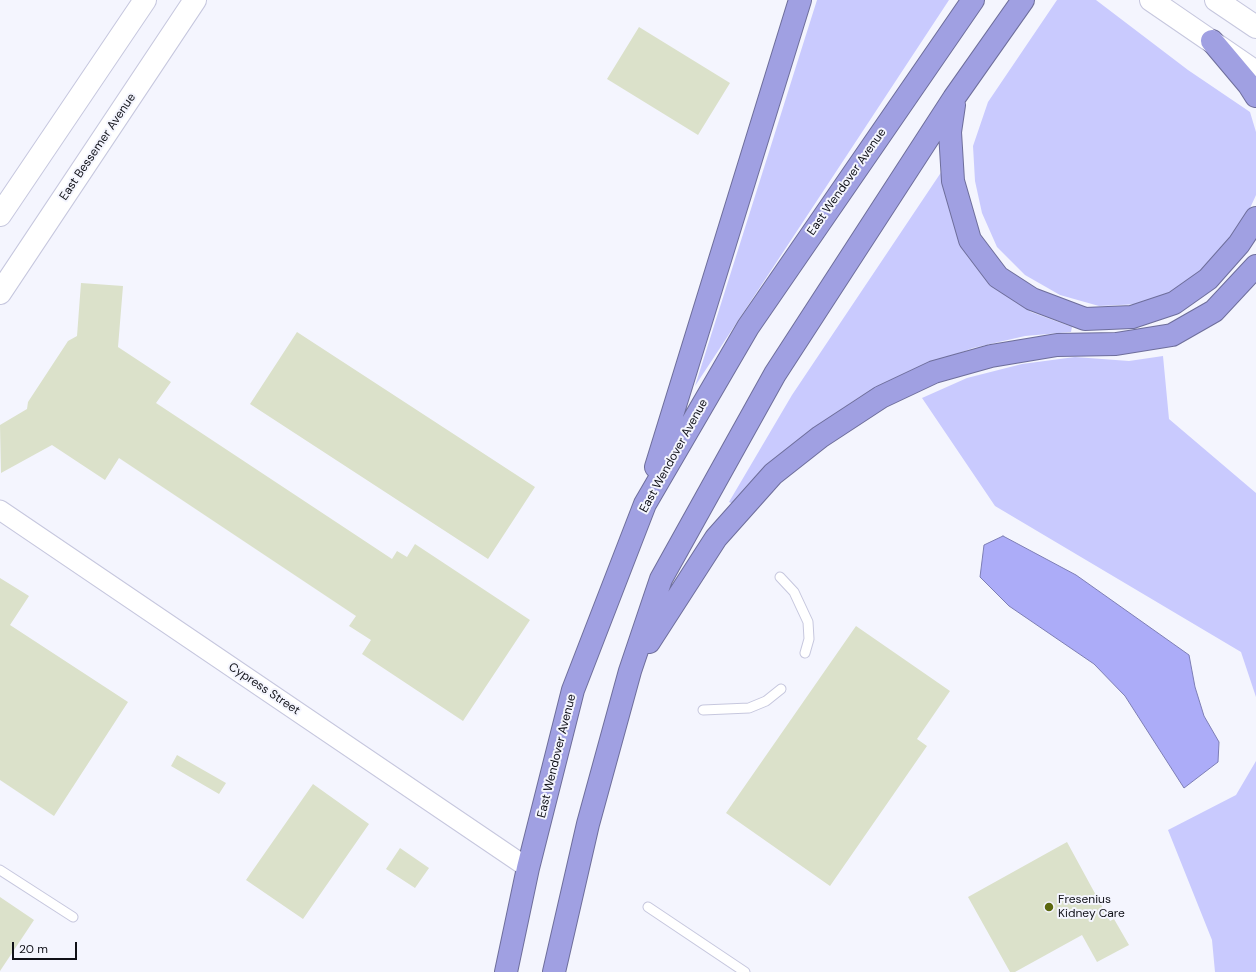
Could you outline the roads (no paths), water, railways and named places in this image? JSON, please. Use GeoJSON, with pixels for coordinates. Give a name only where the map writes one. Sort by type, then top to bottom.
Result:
{"type":"FeatureCollection","features":[{"type":"Feature","properties":{"kind":"highway"},"geometry":{"type":"LineString","coordinates":[[644,504],[800,0]]}},
{"type":"Feature","properties":{"kind":"highway","name":"East Wendover Avenue"},"geometry":{"type":"LineString","coordinates":[[506,972],[528,868],[573,690],[644,504],[748,327],[973,0]]}},
{"type":"Feature","properties":{"kind":"highway"},"geometry":{"type":"LineString","coordinates":[[554,972],[588,824],[630,672],[661,580],[775,374],[954,98],[1023,0]]}},
{"type":"Feature","properties":{"kind":"highway"},"geometry":{"type":"LineString","coordinates":[[1212,41],[1249,85],[1256,96]]}},
{"type":"Feature","properties":{"kind":"highway"},"geometry":{"type":"LineString","coordinates":[[954,98],[950,132],[953,181],[970,240],[998,277],[1032,300],[1085,319],[1132,317],[1174,303],[1208,279],[1239,244],[1256,218]]}},
{"type":"Feature","properties":{"kind":"highway"},"geometry":{"type":"LineString","coordinates":[[630,672],[716,538],[773,474],[826,432],[881,397],[934,372],[991,356],[1057,345],[1116,344],[1172,335],[1214,311],[1256,266]]}},
{"type":"Feature","properties":{"kind":"main road"},"geometry":{"type":"LineString","coordinates":[[0,215],[145,0]]}},
{"type":"Feature","properties":{"kind":"main road","name":"East Bessemer Avenue"},"geometry":{"type":"LineString","coordinates":[[0,294],[195,0]]}},
{"type":"Feature","properties":{"kind":"main road"},"geometry":{"type":"LineString","coordinates":[[1151,0],[1256,72]]}},
{"type":"Feature","properties":{"kind":"main road"},"geometry":{"type":"LineString","coordinates":[[1216,0],[1256,27]]}},
{"type":"Feature","properties":{"kind":"street","name":"Cypress Street"},"geometry":{"type":"LineString","coordinates":[[0,510],[528,868]]}},
{"type":"Feature","properties":{"kind":"lane"},"geometry":{"type":"LineString","coordinates":[[780,577],[794,592],[808,622],[809,639],[805,653]]}},
{"type":"Feature","properties":{"kind":"lane"},"geometry":{"type":"LineString","coordinates":[[703,710],[749,708],[766,701],[781,689]]}},
{"type":"Feature","properties":{"kind":"lane"},"geometry":{"type":"LineString","coordinates":[[0,870],[74,916]]}},
{"type":"Feature","properties":{"kind":"lane"},"geometry":{"type":"LineString","coordinates":[[648,907],[745,972]]}},
{"type":"Feature","properties":{"kind":"place","name":"Fresenius Kidney Care"},"geometry":{"type":"Point","coordinates":[1049,907]}}]}
